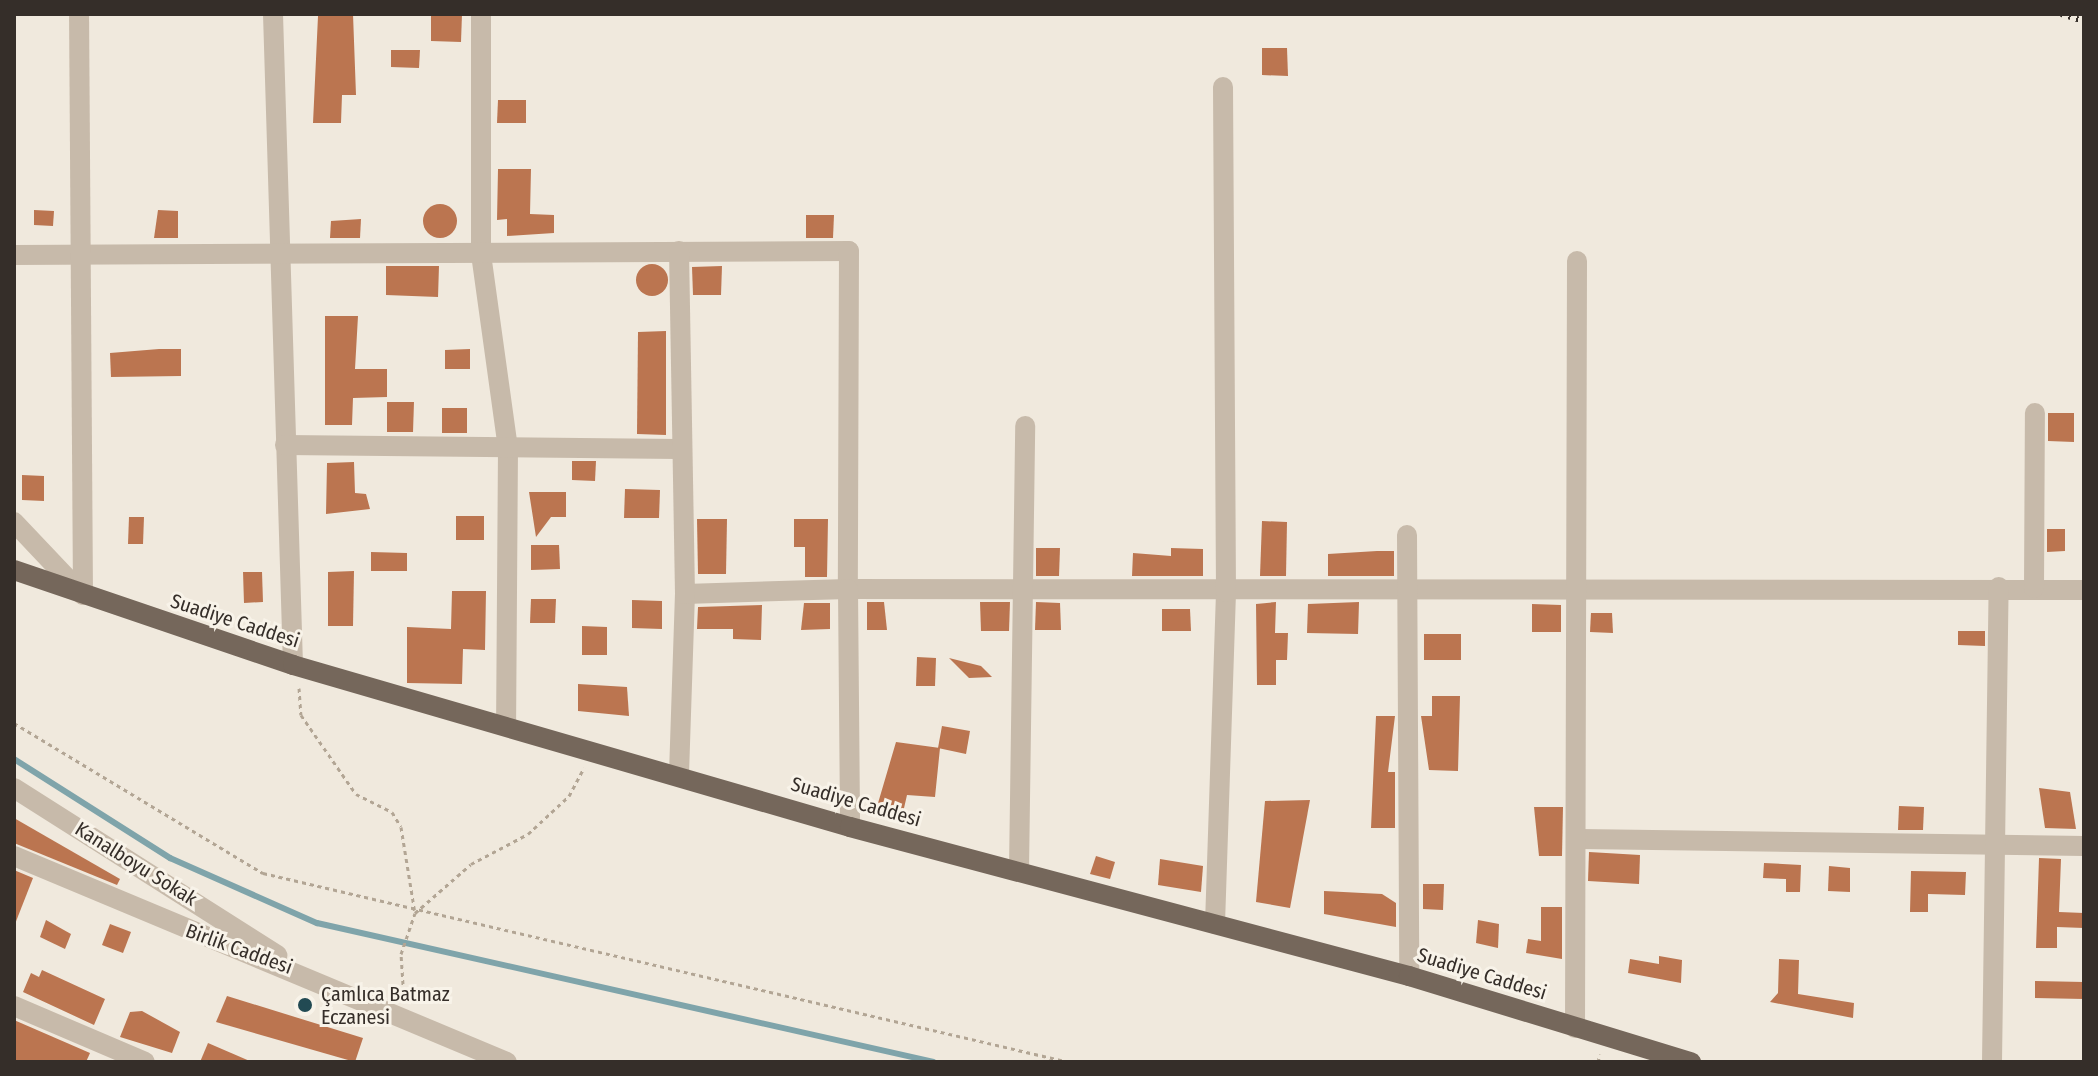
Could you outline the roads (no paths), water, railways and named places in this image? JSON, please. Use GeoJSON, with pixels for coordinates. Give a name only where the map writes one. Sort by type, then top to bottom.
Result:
{"type":"FeatureCollection","features":[{"type":"Feature","properties":{"kind":"main road","name":"Suadiye Caddesi"},"geometry":{"type":"LineString","coordinates":[[14,570],[293,665],[506,723],[850,827],[1409,976],[1691,1062]]}},
{"type":"Feature","properties":{"kind":"street"},"geometry":{"type":"LineString","coordinates":[[79,14],[83,595]]}},
{"type":"Feature","properties":{"kind":"street"},"geometry":{"type":"LineString","coordinates":[[273,14],[276,249],[293,665]]}},
{"type":"Feature","properties":{"kind":"street"},"geometry":{"type":"LineString","coordinates":[[481,14],[481,254],[508,448],[506,723]]}},
{"type":"Feature","properties":{"kind":"street"},"geometry":{"type":"LineString","coordinates":[[1215,924],[1226,592],[1223,87]]}},
{"type":"Feature","properties":{"kind":"street"},"geometry":{"type":"LineString","coordinates":[[14,255],[276,249],[481,254],[849,251],[850,827]]}},
{"type":"Feature","properties":{"kind":"street"},"geometry":{"type":"LineString","coordinates":[[679,251],[678,449],[685,594],[679,774]]}},
{"type":"Feature","properties":{"kind":"street"},"geometry":{"type":"LineString","coordinates":[[1575,1028],[1580,839],[1576,587],[1577,261]]}},
{"type":"Feature","properties":{"kind":"street"},"geometry":{"type":"LineString","coordinates":[[2034,588],[2035,413]]}},
{"type":"Feature","properties":{"kind":"street"},"geometry":{"type":"LineString","coordinates":[[1019,871],[1025,426]]}},
{"type":"Feature","properties":{"kind":"street"},"geometry":{"type":"LineString","coordinates":[[285,445],[678,449]]}},
{"type":"Feature","properties":{"kind":"street"},"geometry":{"type":"LineString","coordinates":[[14,522],[83,595]]}},
{"type":"Feature","properties":{"kind":"street"},"geometry":{"type":"LineString","coordinates":[[1407,535],[1410,594],[1409,976]]}},
{"type":"Feature","properties":{"kind":"street"},"geometry":{"type":"LineString","coordinates":[[685,594],[848,589],[1410,594],[1576,587],[1999,587],[2084,590]]}},
{"type":"Feature","properties":{"kind":"street"},"geometry":{"type":"LineString","coordinates":[[1992,1062],[1990,848],[1999,587]]}},
{"type":"Feature","properties":{"kind":"street","name":"Kanalboyu Sokak"},"geometry":{"type":"LineString","coordinates":[[14,788],[297,969]]}},
{"type":"Feature","properties":{"kind":"street"},"geometry":{"type":"LineString","coordinates":[[1580,839],[1990,848],[2084,846]]}},
{"type":"Feature","properties":{"kind":"street","name":"Birlik Caddesi"},"geometry":{"type":"LineString","coordinates":[[14,856],[208,940],[297,969],[507,1062]]}},
{"type":"Feature","properties":{"kind":"street"},"geometry":{"type":"LineString","coordinates":[[14,1006],[145,1062]]}},
{"type":"Feature","properties":{"kind":"waterway"},"geometry":{"type":"LineString","coordinates":[[14,759],[170,858],[317,923],[934,1062]]}},
{"type":"Feature","properties":{"kind":"railway"},"geometry":{"type":"LineString","coordinates":[[2061,14],[2084,21]]}},
{"type":"Feature","properties":{"kind":"place","name":"Çamlıca Batmaz Eczanesi"},"geometry":{"type":"Point","coordinates":[305,1005]}}]}
